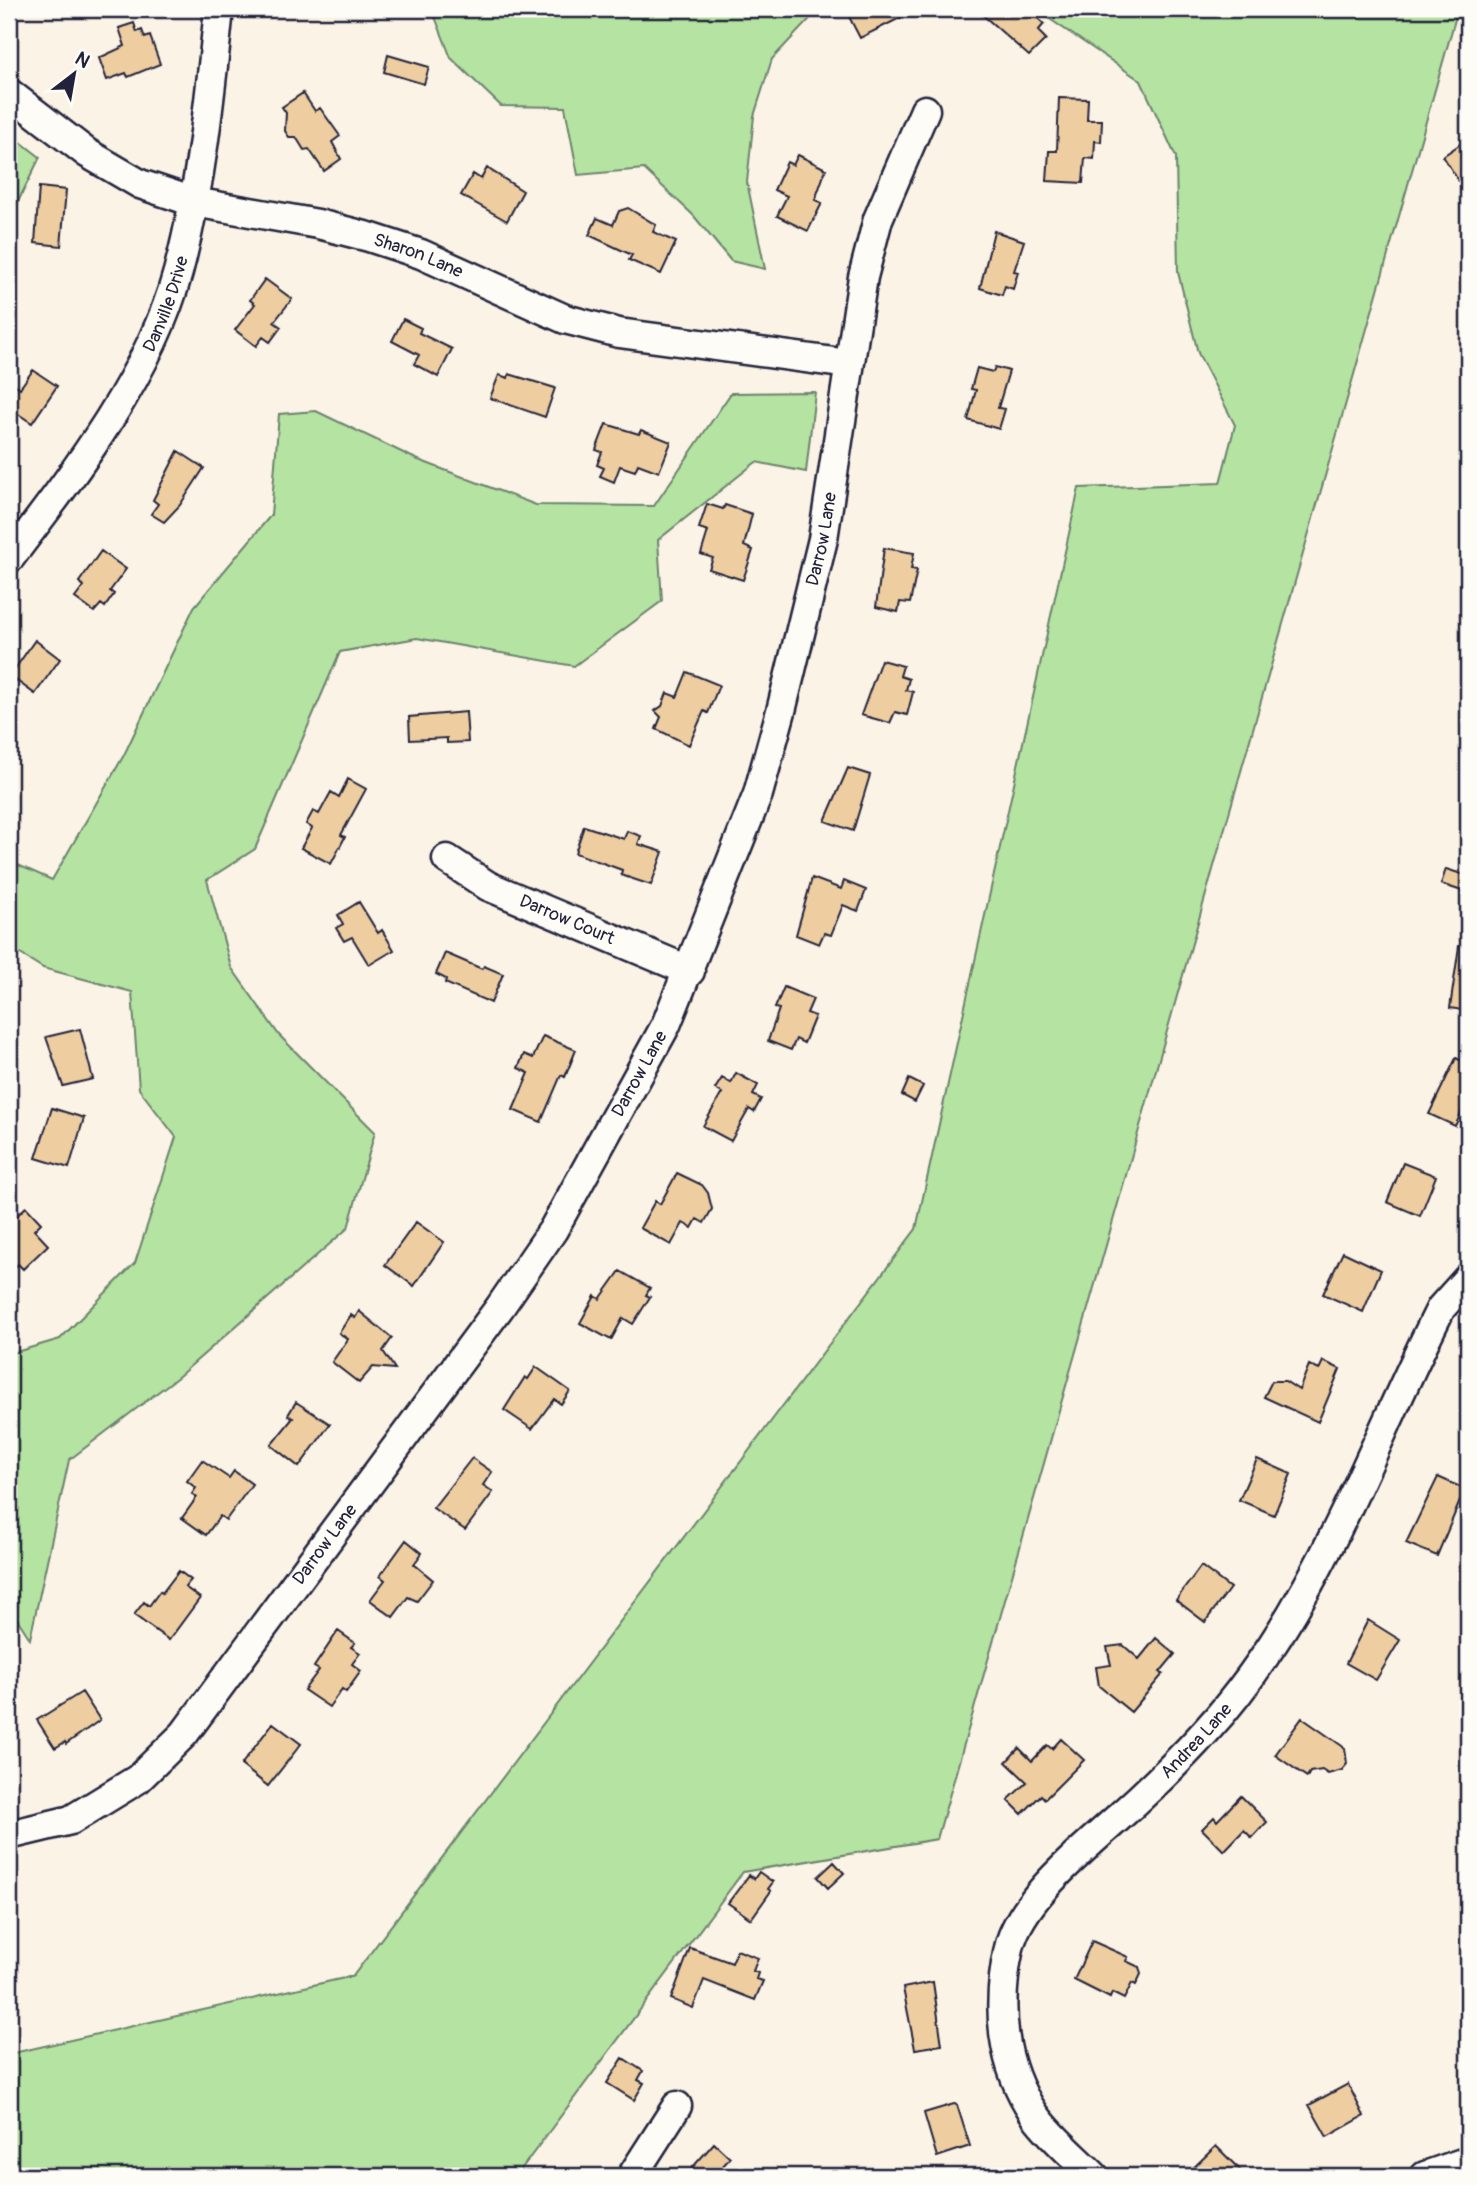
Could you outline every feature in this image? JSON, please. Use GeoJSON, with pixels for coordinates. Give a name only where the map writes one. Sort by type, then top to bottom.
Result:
{"type":"FeatureCollection","features":[{"type":"Feature","properties":{"kind":"street","name":"Danville Drive"},"geometry":{"type":"LineString","coordinates":[[9,559],[48,508],[127,392],[178,274],[194,202],[211,92],[219,9]]}},
{"type":"Feature","properties":{"kind":"street","name":"Sharon Lane"},"geometry":{"type":"LineString","coordinates":[[9,93],[87,153],[140,184],[194,202],[318,224],[369,237],[421,254],[565,319],[619,333],[849,364]]}},
{"type":"Feature","properties":{"kind":"street","name":"Darrow Lane"},"geometry":{"type":"LineString","coordinates":[[9,1835],[71,1820],[138,1779],[184,1734],[554,1230],[634,1089],[690,971],[758,794],[823,539],[863,277],[878,219],[925,110]]}},
{"type":"Feature","properties":{"kind":"street","name":"Darrow Court"},"geometry":{"type":"LineString","coordinates":[[447,859],[488,886],[690,971]]}},
{"type":"Feature","properties":{"kind":"street","name":"Andrea Lane"},"geometry":{"type":"LineString","coordinates":[[1094,2176],[1037,2117],[1017,2084],[1006,2050],[1001,2015],[1009,1945],[1024,1916],[1048,1885],[1206,1731],[1245,1684],[1310,1583],[1441,1308],[1468,1278]]}},
{"type":"Feature","properties":{"kind":"street"},"geometry":{"type":"LineString","coordinates":[[632,2176],[677,2106]]}},
{"type":"Feature","properties":{"kind":"street"},"geometry":{"type":"LineString","coordinates":[[1432,2175],[1468,2161]]}},
{"type":"Feature","properties":{"kind":"green space"},"geometry":{"type":"Polygon","coordinates":[[[432,9],[819,9],[772,59],[754,116],[747,182],[765,269],[731,261],[693,215],[644,169],[578,175],[565,107],[501,106],[451,58],[432,9]]]}},
{"type":"Feature","properties":{"kind":"green space"},"geometry":{"type":"Polygon","coordinates":[[[1035,9],[1458,9],[937,1839],[743,1872],[516,2176],[9,2176],[9,2054],[353,1976],[916,1229],[1079,488],[1220,483],[1235,425],[1198,353],[1178,272],[1176,157],[1141,81],[1035,9]]]}},
{"type":"Feature","properties":{"kind":"green space"},"geometry":{"type":"Polygon","coordinates":[[[9,133],[40,157],[9,220],[9,133]]]}},
{"type":"Feature","properties":{"kind":"green space"},"geometry":{"type":"Polygon","coordinates":[[[815,392],[806,472],[756,462],[658,540],[662,601],[574,666],[417,638],[340,652],[255,849],[207,880],[231,967],[279,1035],[375,1132],[348,1228],[179,1376],[69,1460],[30,1639],[9,1606],[9,1354],[60,1339],[135,1263],[176,1137],[139,1089],[132,992],[43,968],[9,947],[9,861],[52,880],[124,755],[194,607],[271,515],[279,414],[316,411],[416,459],[536,505],[654,506],[731,393],[815,392]]]}},
{"type":"Feature","properties":{"kind":"building"},"geometry":{"type":"Polygon","coordinates":[[[845,9],[918,9],[860,38],[845,9]]]}},
{"type":"Feature","properties":{"kind":"building"},"geometry":{"type":"Polygon","coordinates":[[[976,9],[1028,9],[1044,24],[1038,31],[1046,39],[1029,56],[976,9]]]}},
{"type":"Feature","properties":{"kind":"building"},"geometry":{"type":"Polygon","coordinates":[[[134,23],[137,32],[142,30],[145,38],[150,36],[160,64],[128,77],[126,73],[107,80],[99,58],[125,46],[119,28],[134,23]]]}},
{"type":"Feature","properties":{"kind":"building"},"geometry":{"type":"Polygon","coordinates":[[[388,55],[429,67],[424,84],[384,72],[388,55]]]}},
{"type":"Feature","properties":{"kind":"building"},"geometry":{"type":"Polygon","coordinates":[[[303,93],[315,111],[320,108],[340,136],[332,142],[341,159],[324,171],[309,149],[304,150],[296,137],[289,137],[285,131],[286,113],[282,107],[303,93]]]}},
{"type":"Feature","properties":{"kind":"building"},"geometry":{"type":"Polygon","coordinates":[[[1059,98],[1088,99],[1087,120],[1102,120],[1101,142],[1095,141],[1094,159],[1085,158],[1083,183],[1047,181],[1049,151],[1057,151],[1059,98]]]}},
{"type":"Feature","properties":{"kind":"building"},"geometry":{"type":"Polygon","coordinates":[[[1468,139],[1468,196],[1443,156],[1468,139]]]}},
{"type":"Feature","properties":{"kind":"building"},"geometry":{"type":"Polygon","coordinates":[[[798,155],[826,169],[815,200],[822,203],[808,231],[777,216],[787,196],[774,190],[787,162],[793,165],[798,155]]]}},
{"type":"Feature","properties":{"kind":"building"},"geometry":{"type":"Polygon","coordinates":[[[487,168],[523,191],[507,221],[461,195],[473,174],[481,179],[487,168]]]}},
{"type":"Feature","properties":{"kind":"building"},"geometry":{"type":"Polygon","coordinates":[[[39,187],[66,190],[61,246],[35,243],[39,187]]]}},
{"type":"Feature","properties":{"kind":"building"},"geometry":{"type":"Polygon","coordinates":[[[628,208],[656,225],[653,232],[676,242],[661,274],[629,260],[632,255],[589,235],[597,218],[613,225],[619,211],[628,208]]]}},
{"type":"Feature","properties":{"kind":"building"},"geometry":{"type":"Polygon","coordinates":[[[994,231],[1024,241],[1014,271],[1018,272],[1013,289],[1005,286],[1002,295],[980,288],[994,231]]]}},
{"type":"Feature","properties":{"kind":"building"},"geometry":{"type":"Polygon","coordinates":[[[265,279],[292,299],[274,322],[281,327],[270,342],[263,337],[256,346],[235,330],[255,304],[250,300],[265,279]]]}},
{"type":"Feature","properties":{"kind":"building"},"geometry":{"type":"Polygon","coordinates":[[[403,319],[421,328],[419,333],[452,349],[438,377],[414,364],[419,355],[392,341],[403,319]]]}},
{"type":"Feature","properties":{"kind":"building"},"geometry":{"type":"Polygon","coordinates":[[[995,367],[1009,371],[998,408],[1005,409],[999,429],[968,420],[976,390],[971,389],[977,368],[993,372],[995,367]]]}},
{"type":"Feature","properties":{"kind":"building"},"geometry":{"type":"Polygon","coordinates":[[[33,370],[57,386],[32,423],[9,408],[9,380],[20,388],[33,370]]]}},
{"type":"Feature","properties":{"kind":"building"},"geometry":{"type":"Polygon","coordinates":[[[509,374],[555,388],[545,417],[490,398],[499,375],[508,378],[509,374]]]}},
{"type":"Feature","properties":{"kind":"building"},"geometry":{"type":"Polygon","coordinates":[[[606,424],[639,434],[641,430],[671,442],[659,472],[638,464],[635,471],[620,466],[614,482],[600,476],[604,468],[597,465],[602,452],[596,450],[606,424]]]}},
{"type":"Feature","properties":{"kind":"building"},"geometry":{"type":"Polygon","coordinates":[[[178,451],[204,468],[180,505],[164,522],[151,514],[158,504],[153,500],[178,451]]]}},
{"type":"Feature","properties":{"kind":"building"},"geometry":{"type":"Polygon","coordinates":[[[707,504],[723,509],[725,505],[752,514],[744,546],[753,550],[743,580],[709,569],[713,558],[701,554],[708,531],[699,528],[707,504]]]}},
{"type":"Feature","properties":{"kind":"building"},"geometry":{"type":"Polygon","coordinates":[[[884,548],[914,553],[911,569],[917,570],[910,603],[900,602],[898,612],[876,607],[884,548]]]}},
{"type":"Feature","properties":{"kind":"building"},"geometry":{"type":"Polygon","coordinates":[[[101,551],[126,569],[110,591],[114,594],[105,607],[101,604],[94,612],[75,598],[84,586],[79,582],[101,551]]]}},
{"type":"Feature","properties":{"kind":"building"},"geometry":{"type":"Polygon","coordinates":[[[35,640],[60,659],[35,694],[10,676],[35,640]]]}},
{"type":"Feature","properties":{"kind":"building"},"geometry":{"type":"Polygon","coordinates":[[[881,660],[903,666],[900,676],[909,679],[906,690],[913,692],[907,715],[895,712],[890,723],[861,715],[881,660]]]}},
{"type":"Feature","properties":{"kind":"building"},"geometry":{"type":"Polygon","coordinates":[[[687,672],[719,685],[708,713],[704,711],[689,745],[656,729],[661,717],[655,711],[662,706],[667,693],[677,697],[687,672]]]}},
{"type":"Feature","properties":{"kind":"building"},"geometry":{"type":"Polygon","coordinates":[[[466,712],[468,742],[447,743],[447,738],[410,740],[409,717],[466,712]]]}},
{"type":"Feature","properties":{"kind":"building"},"geometry":{"type":"Polygon","coordinates":[[[848,768],[870,775],[853,831],[825,821],[848,768]]]}},
{"type":"Feature","properties":{"kind":"building"},"geometry":{"type":"Polygon","coordinates":[[[348,779],[366,789],[341,835],[345,837],[331,864],[301,848],[312,828],[306,824],[313,811],[319,814],[331,792],[339,797],[348,779]]]}},
{"type":"Feature","properties":{"kind":"building"},"geometry":{"type":"Polygon","coordinates":[[[584,826],[624,839],[627,831],[641,836],[638,844],[663,852],[651,885],[621,875],[622,870],[575,853],[584,826]]]}},
{"type":"Feature","properties":{"kind":"building"},"geometry":{"type":"Polygon","coordinates":[[[1446,869],[1468,876],[1468,893],[1441,884],[1446,869]]]}},
{"type":"Feature","properties":{"kind":"building"},"geometry":{"type":"Polygon","coordinates":[[[812,878],[841,889],[844,881],[866,890],[858,911],[843,905],[831,935],[824,933],[819,944],[796,935],[812,878]]]}},
{"type":"Feature","properties":{"kind":"building"},"geometry":{"type":"Polygon","coordinates":[[[359,902],[378,933],[382,930],[394,950],[369,965],[352,937],[344,941],[336,928],[343,924],[338,915],[359,902]]]}},
{"type":"Feature","properties":{"kind":"building"},"geometry":{"type":"Polygon","coordinates":[[[1459,946],[1468,947],[1468,1011],[1450,1008],[1459,946]]]}},
{"type":"Feature","properties":{"kind":"building"},"geometry":{"type":"Polygon","coordinates":[[[445,953],[482,969],[484,966],[503,974],[491,1003],[445,983],[446,979],[436,974],[445,953]]]}},
{"type":"Feature","properties":{"kind":"building"},"geometry":{"type":"Polygon","coordinates":[[[784,987],[813,999],[807,1013],[815,1016],[804,1043],[796,1039],[791,1050],[768,1041],[779,1009],[775,1008],[784,987]]]}},
{"type":"Feature","properties":{"kind":"building"},"geometry":{"type":"Polygon","coordinates":[[[80,1029],[93,1079],[63,1086],[46,1037],[80,1029]]]}},
{"type":"Feature","properties":{"kind":"building"},"geometry":{"type":"Polygon","coordinates":[[[543,1036],[576,1050],[565,1077],[561,1075],[541,1122],[513,1110],[529,1073],[518,1068],[524,1054],[533,1058],[543,1036]]]}},
{"type":"Feature","properties":{"kind":"building"},"geometry":{"type":"Polygon","coordinates":[[[1456,1058],[1468,1064],[1468,1099],[1455,1126],[1429,1114],[1456,1058]]]}},
{"type":"Feature","properties":{"kind":"building"},"geometry":{"type":"Polygon","coordinates":[[[736,1073],[758,1085],[753,1095],[761,1099],[754,1112],[749,1109],[731,1141],[703,1126],[722,1093],[715,1089],[722,1078],[731,1083],[736,1073]]]}},
{"type":"Feature","properties":{"kind":"building"},"geometry":{"type":"Polygon","coordinates":[[[909,1079],[923,1086],[915,1102],[902,1095],[909,1079]]]}},
{"type":"Feature","properties":{"kind":"building"},"geometry":{"type":"Polygon","coordinates":[[[52,1108],[84,1118],[69,1168],[36,1158],[52,1108]]]}},
{"type":"Feature","properties":{"kind":"building"},"geometry":{"type":"Polygon","coordinates":[[[1403,1163],[1436,1176],[1420,1216],[1387,1202],[1403,1163]]]}},
{"type":"Feature","properties":{"kind":"building"},"geometry":{"type":"Polygon","coordinates":[[[677,1173],[702,1185],[708,1193],[712,1209],[704,1223],[697,1219],[692,1228],[683,1223],[671,1245],[640,1228],[655,1201],[660,1204],[677,1173]]]}},
{"type":"Feature","properties":{"kind":"building"},"geometry":{"type":"Polygon","coordinates":[[[26,1207],[41,1223],[34,1230],[48,1245],[23,1269],[18,1264],[9,1274],[9,1223],[26,1207]]]}},
{"type":"Feature","properties":{"kind":"building"},"geometry":{"type":"Polygon","coordinates":[[[416,1222],[444,1242],[414,1286],[385,1265],[416,1222]]]}},
{"type":"Feature","properties":{"kind":"building"},"geometry":{"type":"Polygon","coordinates":[[[1343,1252],[1381,1270],[1363,1312],[1323,1294],[1343,1252]]]}},
{"type":"Feature","properties":{"kind":"building"},"geometry":{"type":"Polygon","coordinates":[[[620,1271],[650,1288],[646,1295],[650,1297],[633,1324],[623,1318],[611,1340],[580,1323],[595,1296],[600,1299],[620,1271]]]}},
{"type":"Feature","properties":{"kind":"building"},"geometry":{"type":"Polygon","coordinates":[[[359,1311],[392,1338],[383,1351],[395,1369],[373,1367],[359,1383],[332,1362],[348,1339],[339,1333],[351,1315],[355,1318],[359,1311]]]}},
{"type":"Feature","properties":{"kind":"building"},"geometry":{"type":"Polygon","coordinates":[[[1323,1361],[1340,1369],[1318,1422],[1264,1397],[1272,1381],[1285,1381],[1299,1390],[1309,1365],[1319,1370],[1323,1361]]]}},
{"type":"Feature","properties":{"kind":"building"},"geometry":{"type":"Polygon","coordinates":[[[536,1367],[570,1391],[561,1404],[554,1399],[532,1429],[504,1410],[525,1377],[528,1379],[536,1367]]]}},
{"type":"Feature","properties":{"kind":"building"},"geometry":{"type":"Polygon","coordinates":[[[296,1402],[330,1424],[299,1467],[271,1445],[293,1418],[288,1415],[296,1402]]]}},
{"type":"Feature","properties":{"kind":"building"},"geometry":{"type":"Polygon","coordinates":[[[472,1458],[492,1472],[483,1485],[493,1492],[465,1530],[433,1508],[472,1458]]]}},
{"type":"Feature","properties":{"kind":"building"},"geometry":{"type":"Polygon","coordinates":[[[1257,1459],[1291,1474],[1274,1515],[1239,1500],[1257,1459]]]}},
{"type":"Feature","properties":{"kind":"building"},"geometry":{"type":"Polygon","coordinates":[[[202,1460],[229,1478],[234,1471],[252,1484],[226,1520],[220,1516],[206,1535],[182,1518],[197,1497],[192,1494],[196,1488],[187,1481],[202,1460]]]}},
{"type":"Feature","properties":{"kind":"building"},"geometry":{"type":"Polygon","coordinates":[[[1438,1477],[1465,1489],[1437,1556],[1406,1543],[1438,1477]]]}},
{"type":"Feature","properties":{"kind":"building"},"geometry":{"type":"Polygon","coordinates":[[[406,1540],[422,1553],[414,1564],[433,1580],[417,1601],[408,1597],[393,1617],[370,1600],[385,1580],[380,1576],[406,1540]]]}},
{"type":"Feature","properties":{"kind":"building"},"geometry":{"type":"Polygon","coordinates":[[[1201,1566],[1230,1588],[1205,1622],[1176,1600],[1201,1566]]]}},
{"type":"Feature","properties":{"kind":"building"},"geometry":{"type":"Polygon","coordinates":[[[179,1571],[191,1580],[185,1587],[200,1598],[169,1640],[134,1615],[144,1602],[149,1606],[179,1571]]]}},
{"type":"Feature","properties":{"kind":"building"},"geometry":{"type":"Polygon","coordinates":[[[1368,1620],[1400,1640],[1376,1680],[1346,1663],[1368,1620]]]}},
{"type":"Feature","properties":{"kind":"building"},"geometry":{"type":"Polygon","coordinates":[[[338,1631],[355,1643],[351,1647],[360,1653],[352,1664],[361,1671],[346,1692],[342,1689],[329,1707],[304,1690],[319,1670],[314,1667],[338,1631]]]}},
{"type":"Feature","properties":{"kind":"building"},"geometry":{"type":"Polygon","coordinates":[[[1156,1638],[1175,1654],[1160,1672],[1163,1674],[1131,1712],[1099,1686],[1096,1667],[1111,1665],[1107,1647],[1123,1645],[1139,1659],[1156,1638]]]}},
{"type":"Feature","properties":{"kind":"building"},"geometry":{"type":"Polygon","coordinates":[[[82,1692],[100,1720],[66,1744],[65,1742],[55,1748],[37,1720],[82,1692]]]}},
{"type":"Feature","properties":{"kind":"building"},"geometry":{"type":"Polygon","coordinates":[[[1302,1718],[1345,1748],[1347,1764],[1342,1770],[1328,1774],[1322,1770],[1310,1772],[1307,1777],[1275,1755],[1302,1718]]]}},
{"type":"Feature","properties":{"kind":"building"},"geometry":{"type":"Polygon","coordinates":[[[273,1723],[301,1744],[268,1786],[241,1765],[273,1723]]]}},
{"type":"Feature","properties":{"kind":"building"},"geometry":{"type":"Polygon","coordinates":[[[1061,1739],[1084,1760],[1045,1799],[1041,1795],[1022,1814],[1008,1800],[1027,1782],[1006,1762],[1019,1748],[1032,1761],[1047,1745],[1052,1749],[1061,1739]]]}},
{"type":"Feature","properties":{"kind":"building"},"geometry":{"type":"Polygon","coordinates":[[[1241,1796],[1267,1822],[1252,1838],[1244,1830],[1224,1851],[1202,1829],[1214,1817],[1217,1821],[1241,1796]]]}},
{"type":"Feature","properties":{"kind":"building"},"geometry":{"type":"Polygon","coordinates":[[[834,1862],[844,1873],[828,1888],[818,1877],[834,1862]]]}},
{"type":"Feature","properties":{"kind":"building"},"geometry":{"type":"Polygon","coordinates":[[[759,1872],[773,1882],[768,1889],[771,1891],[751,1919],[728,1903],[749,1875],[754,1879],[759,1872]]]}},
{"type":"Feature","properties":{"kind":"building"},"geometry":{"type":"Polygon","coordinates":[[[1092,1941],[1128,1957],[1126,1961],[1139,1967],[1141,1974],[1136,1985],[1132,1983],[1124,1999],[1112,1993],[1110,1998],[1074,1980],[1092,1941]]]}},
{"type":"Feature","properties":{"kind":"building"},"geometry":{"type":"Polygon","coordinates":[[[690,1948],[732,1963],[737,1950],[758,1958],[753,1971],[758,1973],[756,1979],[763,1981],[755,2000],[704,1980],[693,2008],[671,1999],[690,1948]]]}},
{"type":"Feature","properties":{"kind":"building"},"geometry":{"type":"Polygon","coordinates":[[[933,1982],[942,2045],[915,2049],[903,1988],[933,1982]]]}},
{"type":"Feature","properties":{"kind":"building"},"geometry":{"type":"Polygon","coordinates":[[[623,2058],[643,2071],[638,2080],[644,2083],[634,2100],[607,2083],[623,2058]]]}},
{"type":"Feature","properties":{"kind":"building"},"geometry":{"type":"Polygon","coordinates":[[[1348,2084],[1364,2116],[1327,2137],[1309,2105],[1348,2084]]]}},
{"type":"Feature","properties":{"kind":"building"},"geometry":{"type":"Polygon","coordinates":[[[957,2105],[970,2146],[937,2157],[924,2113],[957,2105]]]}},
{"type":"Feature","properties":{"kind":"building"},"geometry":{"type":"Polygon","coordinates":[[[714,2143],[730,2158],[722,2167],[733,2176],[685,2176],[714,2143]]]}},
{"type":"Feature","properties":{"kind":"building"},"geometry":{"type":"Polygon","coordinates":[[[1216,2146],[1246,2176],[1185,2176],[1216,2146]]]}}]}
